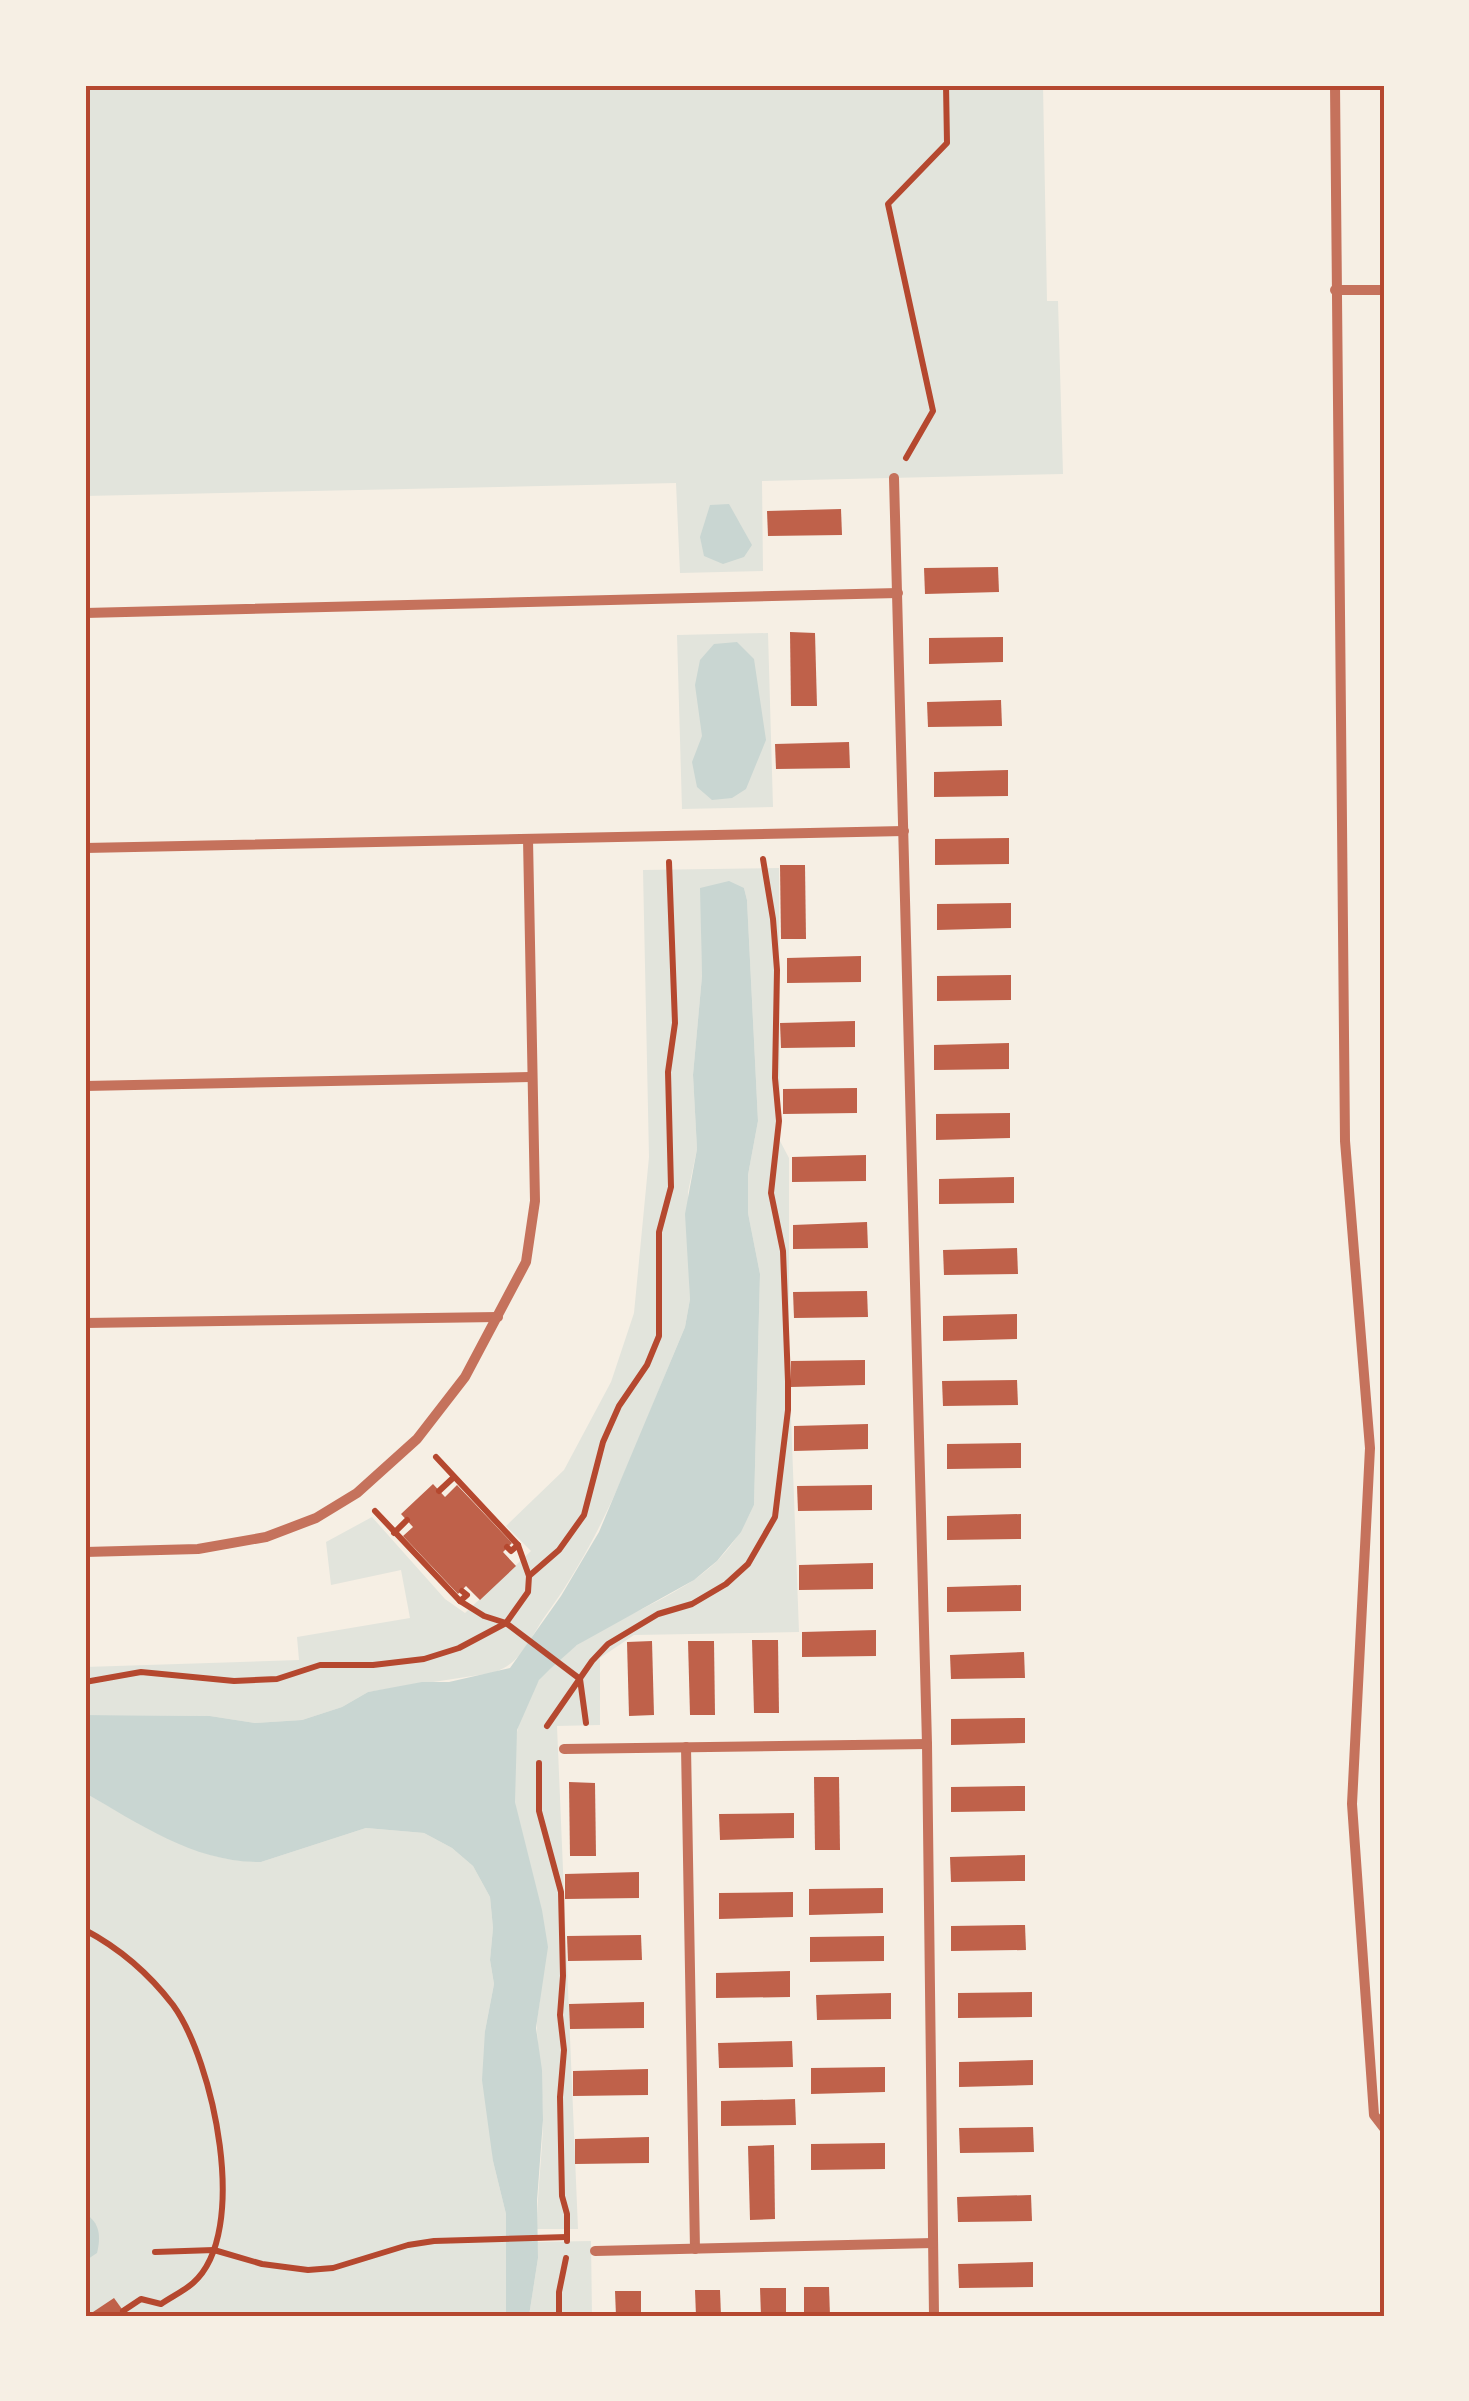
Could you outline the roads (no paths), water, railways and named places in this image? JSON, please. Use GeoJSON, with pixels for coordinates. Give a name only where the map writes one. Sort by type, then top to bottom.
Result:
{"type":"FeatureCollection","features":[{"type":"Feature","properties":{"kind":"street"},"geometry":{"type":"LineString","coordinates":[[1335,85],[1345,1141],[1370,1448],[1352,1804],[1374,2114],[1384,2128]]}},
{"type":"Feature","properties":{"kind":"street"},"geometry":{"type":"LineString","coordinates":[[1334,290],[1384,290]]}},
{"type":"Feature","properties":{"kind":"street"},"geometry":{"type":"LineString","coordinates":[[894,478],[927,1744],[934,2316]]}},
{"type":"Feature","properties":{"kind":"street"},"geometry":{"type":"LineString","coordinates":[[85,613],[898,593]]}},
{"type":"Feature","properties":{"kind":"street"},"geometry":{"type":"LineString","coordinates":[[85,848],[904,831]]}},
{"type":"Feature","properties":{"kind":"street"},"geometry":{"type":"LineString","coordinates":[[85,1552],[198,1549],[266,1537],[316,1518],[357,1493],[418,1439],[465,1377],[526,1262],[535,1201],[528,839]]}},
{"type":"Feature","properties":{"kind":"street"},"geometry":{"type":"LineString","coordinates":[[85,1086],[530,1077]]}},
{"type":"Feature","properties":{"kind":"street"},"geometry":{"type":"LineString","coordinates":[[85,1324],[498,1317]]}},
{"type":"Feature","properties":{"kind":"street"},"geometry":{"type":"LineString","coordinates":[[564,1749],[927,1744]]}},
{"type":"Feature","properties":{"kind":"street"},"geometry":{"type":"LineString","coordinates":[[686,1747],[695,2249]]}},
{"type":"Feature","properties":{"kind":"street"},"geometry":{"type":"LineString","coordinates":[[595,2251],[933,2244]]}}]}
